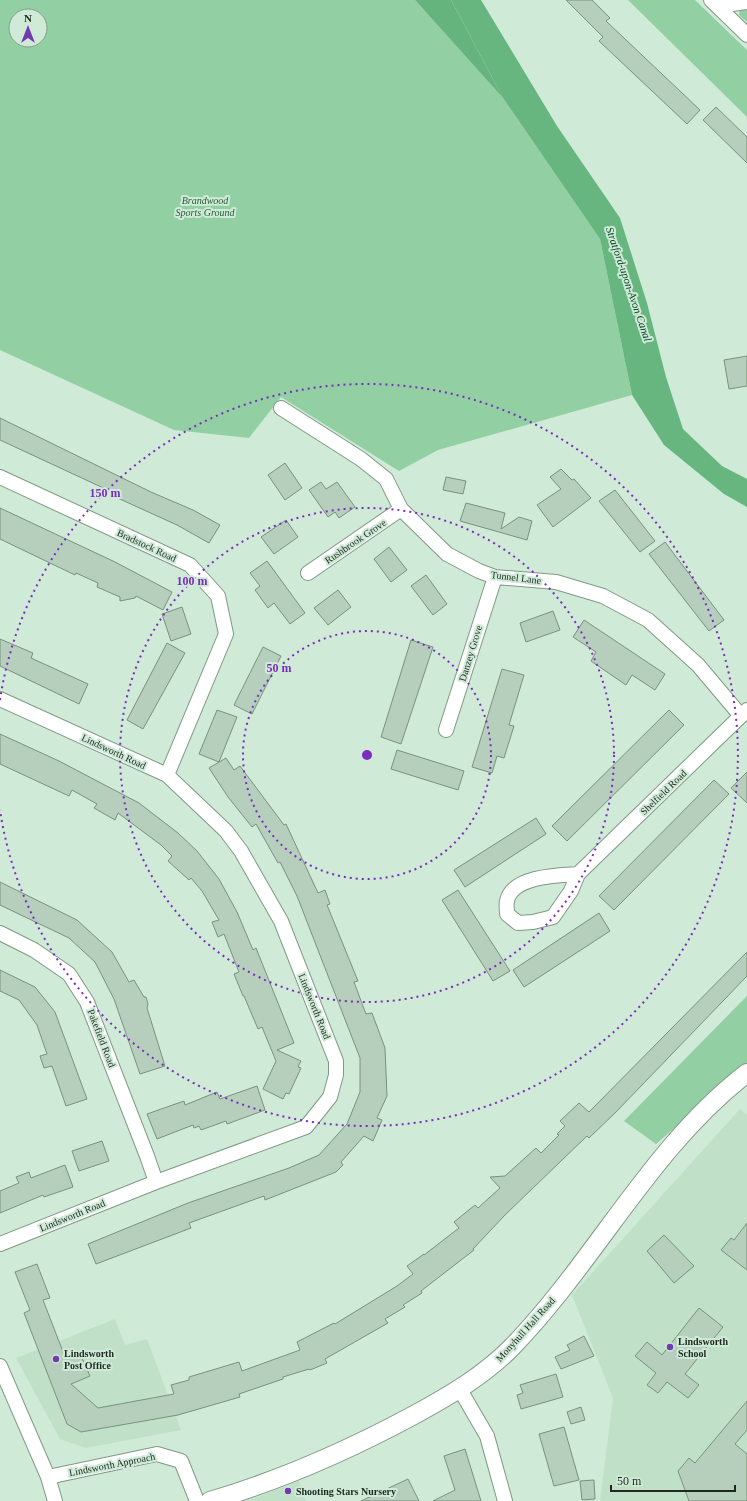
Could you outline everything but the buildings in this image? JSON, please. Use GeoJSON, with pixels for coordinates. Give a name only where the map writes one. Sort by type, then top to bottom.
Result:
{"type":"FeatureCollection","features":[{"type":"Feature","properties":{"kind":"street"},"geometry":{"type":"LineString","coordinates":[[715,3],[747,2]]}},
{"type":"Feature","properties":{"kind":"street"},"geometry":{"type":"LineString","coordinates":[[715,3],[747,35]]}},
{"type":"Feature","properties":{"kind":"street","name":"Tunnel Lane"},"geometry":{"type":"LineString","coordinates":[[281,408],[361,459],[386,478],[402,509],[448,554],[479,571],[495,576],[563,584],[603,596],[648,620],[698,665],[744,713]]}},
{"type":"Feature","properties":{"kind":"street","name":"Bradstock Road"},"geometry":{"type":"LineString","coordinates":[[0,477],[190,565],[218,596],[226,634],[167,775]]}},
{"type":"Feature","properties":{"kind":"street","name":"Rushbrook Grove"},"geometry":{"type":"LineString","coordinates":[[308,573],[402,509]]}},
{"type":"Feature","properties":{"kind":"street","name":"Danzey Grove"},"geometry":{"type":"LineString","coordinates":[[446,730],[495,576]]}},
{"type":"Feature","properties":{"kind":"street","name":"Lindsworth Road"},"geometry":{"type":"LineString","coordinates":[[0,699],[167,775],[226,832],[241,851],[263,886],[281,921],[336,1060],[336,1075],[330,1097],[306,1127],[156,1182],[0,1244]]}},
{"type":"Feature","properties":{"kind":"street","name":"Shelfield Road"},"geometry":{"type":"LineString","coordinates":[[578,874],[546,876],[528,881],[513,891],[506,900],[506,914],[518,923],[533,922],[553,917],[570,891],[578,874],[744,713]]}},
{"type":"Feature","properties":{"kind":"street","name":"Pakefield Road"},"geometry":{"type":"LineString","coordinates":[[0,933],[34,950],[69,974],[87,1002],[148,1156],[156,1182]]}},
{"type":"Feature","properties":{"kind":"street","name":"Monyhull Hall Road"},"geometry":{"type":"LineString","coordinates":[[210,1501],[255,1488],[311,1466],[440,1401],[493,1366],[513,1346],[593,1248],[637,1187],[694,1121],[724,1091],[747,1074]]}},
{"type":"Feature","properties":{"kind":"street"},"geometry":{"type":"LineString","coordinates":[[0,1366],[48,1477],[55,1501]]}},
{"type":"Feature","properties":{"kind":"street"},"geometry":{"type":"LineString","coordinates":[[459,1388],[487,1436],[506,1501]]}},
{"type":"Feature","properties":{"kind":"street","name":"Lindsworth Approach"},"geometry":{"type":"LineString","coordinates":[[48,1477],[156,1454],[182,1461],[197,1501]]}},
{"type":"Feature","properties":{"kind":"shaded area"},"geometry":{"type":"Polygon","coordinates":[[[415,0],[451,0],[503,98],[415,0]]]}},
{"type":"Feature","properties":{"kind":"shaded area","name":"Lindsworth School"},"geometry":{"type":"Polygon","coordinates":[[[740,1109],[747,1115],[747,1501],[600,1501],[613,1398],[572,1295],[740,1109]]]}},
{"type":"Feature","properties":{"kind":"shaded area"},"geometry":{"type":"Polygon","coordinates":[[[115,1319],[125,1345],[147,1339],[181,1430],[86,1448],[60,1439],[16,1358],[115,1319]]]}},
{"type":"Feature","properties":{"kind":"shaded area","name":"Shooting Stars Nursery"},"geometry":{"type":"Polygon","coordinates":[[[299,1481],[306,1501],[247,1501],[299,1481]]]}},
{"type":"Feature","properties":{"kind":"green space","name":"Brandwood Sports Ground"},"geometry":{"type":"Polygon","coordinates":[[[0,0],[415,0],[503,98],[600,239],[632,395],[438,450],[399,471],[281,397],[249,438],[174,430],[0,350],[0,0]]]}},
{"type":"Feature","properties":{"kind":"green space"},"geometry":{"type":"Polygon","coordinates":[[[628,0],[695,0],[747,50],[747,117],[628,0]]]}},
{"type":"Feature","properties":{"kind":"green space"},"geometry":{"type":"Polygon","coordinates":[[[747,9],[747,22],[739,15],[740,10],[747,9]]]}},
{"type":"Feature","properties":{"kind":"green space"},"geometry":{"type":"Polygon","coordinates":[[[747,996],[747,1065],[656,1144],[624,1121],[747,996]]]}},
{"type":"Feature","properties":{"kind":"water","name":"Stratford-upon-Avon Canal"},"geometry":{"type":"Polygon","coordinates":[[[451,0],[481,0],[557,126],[620,218],[647,303],[666,377],[683,429],[722,466],[747,479],[747,507],[724,494],[664,445],[632,395],[600,239],[503,98],[451,0]]]}},
{"type":"Feature","properties":{"kind":"place","name":"Lindsworth School"},"geometry":{"type":"Point","coordinates":[670,1347]}},
{"type":"Feature","properties":{"kind":"place","name":"Lindsworth Post Office"},"geometry":{"type":"Point","coordinates":[56,1359]}},
{"type":"Feature","properties":{"kind":"place","name":"Shooting Stars Nursery"},"geometry":{"type":"Point","coordinates":[288,1491]}}]}
